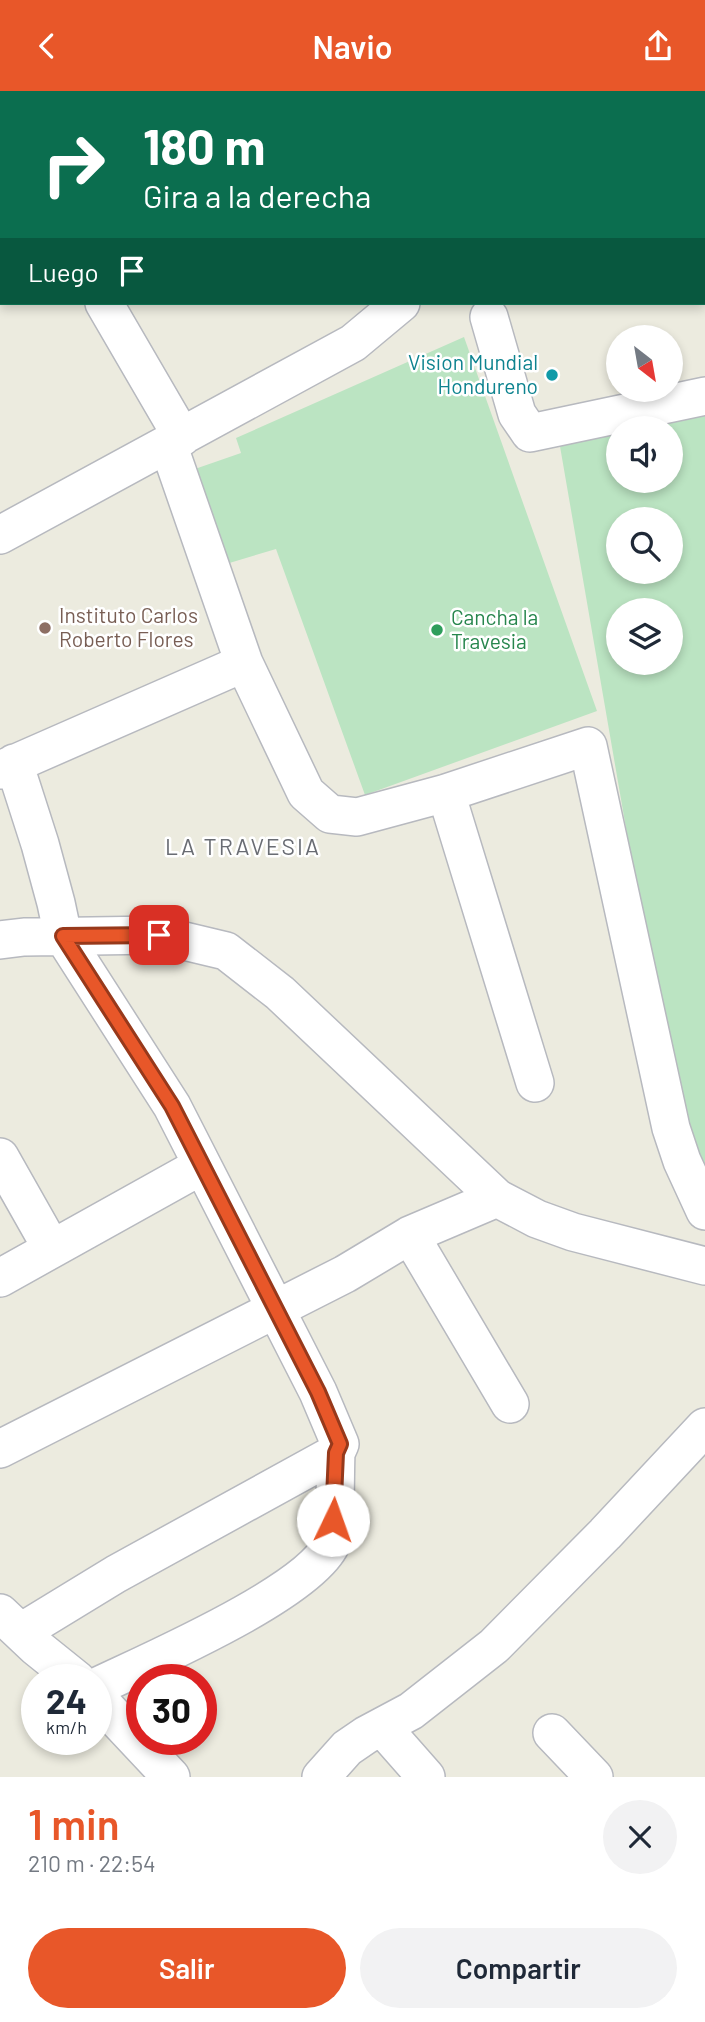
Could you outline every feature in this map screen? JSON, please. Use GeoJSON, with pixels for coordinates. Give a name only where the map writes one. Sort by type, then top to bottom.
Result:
{"type":"FeatureCollection","features":[{"type":"Feature","properties":{"kind":"street"},"geometry":{"type":"LineString","coordinates":[[105,305],[175,441],[244,663],[306,793],[330,814],[357,817],[446,793],[588,746],[671,1128],[682,1161],[705,1210]]}},
{"type":"Feature","properties":{"kind":"street"},"geometry":{"type":"LineString","coordinates":[[0,535],[353,344],[399,305]]}},
{"type":"Feature","properties":{"kind":"street"},"geometry":{"type":"LineString","coordinates":[[487,308],[517,414],[530,433],[705,396]]}},
{"type":"Feature","properties":{"kind":"street"},"geometry":{"type":"LineString","coordinates":[[112,1679],[220,1627],[303,1576],[319,1561],[332,1542],[336,1453],[340,1444],[318,1392],[273,1309],[172,1106],[63,936],[57,903],[40,844],[7,767],[244,663]]}},
{"type":"Feature","properties":{"kind":"street"},"geometry":{"type":"LineString","coordinates":[[446,793],[535,1083]]}},
{"type":"Feature","properties":{"kind":"street"},"geometry":{"type":"LineString","coordinates":[[0,940],[159,935],[226,951],[280,993],[497,1198],[537,1219],[573,1232],[705,1266]]}},
{"type":"Feature","properties":{"kind":"street"},"geometry":{"type":"LineString","coordinates":[[0,1157],[52,1249]]}},
{"type":"Feature","properties":{"kind":"street"},"geometry":{"type":"LineString","coordinates":[[0,1278],[201,1166]]}},
{"type":"Feature","properties":{"kind":"street"},"geometry":{"type":"LineString","coordinates":[[0,1449],[345,1274],[410,1235],[497,1198]]}},
{"type":"Feature","properties":{"kind":"street"},"geometry":{"type":"LineString","coordinates":[[410,1235],[510,1404]]}},
{"type":"Feature","properties":{"kind":"street"},"geometry":{"type":"LineString","coordinates":[[321,1777],[347,1748],[426,1700],[494,1646],[605,1534],[705,1427]]}},
{"type":"Feature","properties":{"kind":"street"},"geometry":{"type":"LineString","coordinates":[[58,1664],[10,1623],[116,1574],[336,1453]]}},
{"type":"Feature","properties":{"kind":"street"},"geometry":{"type":"LineString","coordinates":[[112,1714],[170,1777]]}},
{"type":"Feature","properties":{"kind":"street"},"geometry":{"type":"LineString","coordinates":[[382,1727],[426,1777]]}},
{"type":"Feature","properties":{"kind":"street"},"geometry":{"type":"LineString","coordinates":[[552,1733],[594,1777]]}},
{"type":"Feature","properties":{"kind":"green space","name":"Cancha la Travesia"},"geometry":{"type":"Polygon","coordinates":[[[464,337],[597,711],[365,795],[276,549],[226,564],[192,470],[241,453],[236,438],[464,337]]]}},
{"type":"Feature","properties":{"kind":"green space"},"geometry":{"type":"Polygon","coordinates":[[[705,400],[705,1170],[687,1181],[557,429],[606,419],[606,493],[683,493],[683,416],[623,416],[705,400]]]}},
{"type":"Feature","properties":{"kind":"place","name":"Vision Mundial Hondureno"},"geometry":{"type":"Point","coordinates":[552,375]}},
{"type":"Feature","properties":{"kind":"place","name":"Instituto Carlos Roberto Flores"},"geometry":{"type":"Point","coordinates":[45,628]}},
{"type":"Feature","properties":{"kind":"place","name":"Cancha la Travesia"},"geometry":{"type":"Point","coordinates":[437,630]}},
{"type":"Feature","properties":{"kind":"district","name":"LA TRAVESIA"},"geometry":{"type":"Point","coordinates":[243,847]}},
{"type":"Feature","properties":{"kind":"route"},"geometry":{"type":"LineString","coordinates":[[159,935],[63,936],[172,1106],[273,1309],[318,1392],[340,1444],[336,1453],[333,1520]]}}]}
